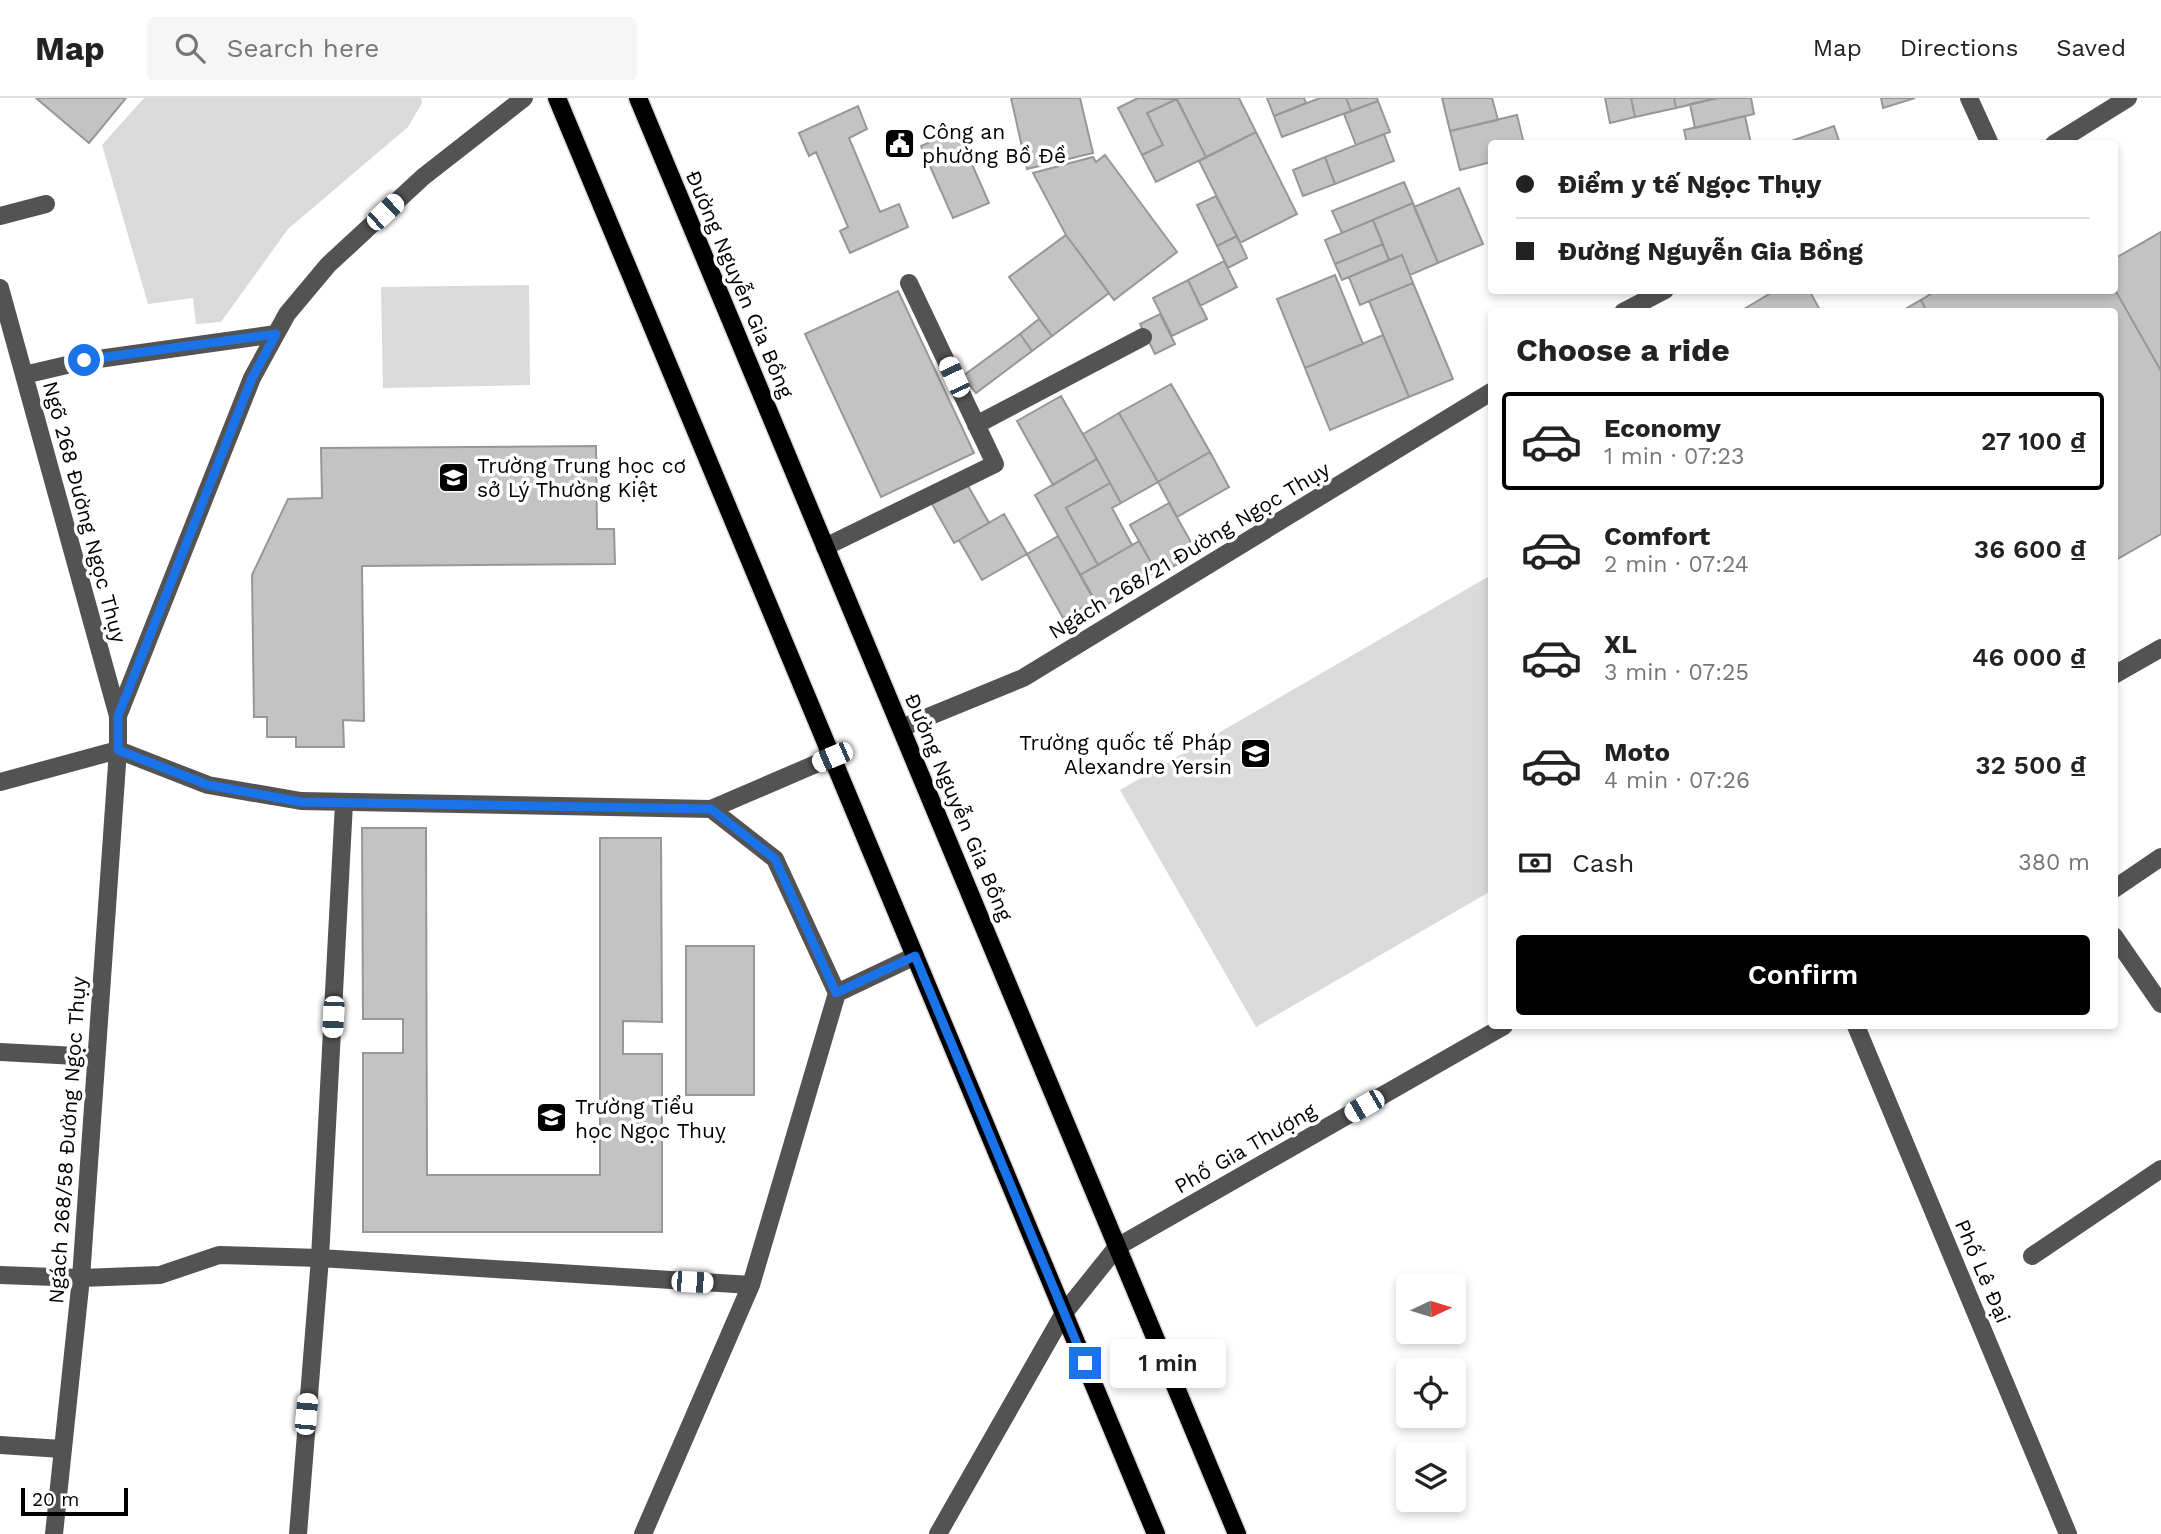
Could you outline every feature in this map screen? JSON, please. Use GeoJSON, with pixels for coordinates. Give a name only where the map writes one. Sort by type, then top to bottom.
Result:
{"type":"FeatureCollection","features":[{"type":"Feature","properties":{"kind":"main road"},"geometry":{"type":"LineString","coordinates":[[557,98],[1156,1534]]}},
{"type":"Feature","properties":{"kind":"main road","name":"Đường Nguyễn Gia Bồng"},"geometry":{"type":"LineString","coordinates":[[638,98],[1237,1534]]}},
{"type":"Feature","properties":{"kind":"street"},"geometry":{"type":"LineString","coordinates":[[118,716],[252,378],[286,314],[328,265],[422,177],[524,98]]}},
{"type":"Feature","properties":{"kind":"street"},"geometry":{"type":"LineString","coordinates":[[1969,98],[1988,140]]}},
{"type":"Feature","properties":{"kind":"street"},"geometry":{"type":"LineString","coordinates":[[2060,140],[2128,98]]}},
{"type":"Feature","properties":{"kind":"street"},"geometry":{"type":"LineString","coordinates":[[0,216],[46,204]]}},
{"type":"Feature","properties":{"kind":"street"},"geometry":{"type":"LineString","coordinates":[[825,547],[995,464],[909,283]]}},
{"type":"Feature","properties":{"kind":"street","name":"Ngõ 268 Đường Ngọc Thụy"},"geometry":{"type":"LineString","coordinates":[[0,288],[118,716],[118,750]]}},
{"type":"Feature","properties":{"kind":"street"},"geometry":{"type":"LineString","coordinates":[[1631,308],[1657,294]]}},
{"type":"Feature","properties":{"kind":"street"},"geometry":{"type":"LineString","coordinates":[[24,375],[84,360],[276,334]]}},
{"type":"Feature","properties":{"kind":"street"},"geometry":{"type":"LineString","coordinates":[[976,425],[1143,337]]}},
{"type":"Feature","properties":{"kind":"street","name":"Ngách 268/21 Đường Ngọc Thụy"},"geometry":{"type":"LineString","coordinates":[[901,728],[1023,678],[1488,394]]}},
{"type":"Feature","properties":{"kind":"street"},"geometry":{"type":"LineString","coordinates":[[2118,673],[2161,648]]}},
{"type":"Feature","properties":{"kind":"street"},"geometry":{"type":"LineString","coordinates":[[0,782],[118,750],[208,785],[301,802],[711,809],[832,757]]}},
{"type":"Feature","properties":{"kind":"street","name":"Ngách 268/58 Đường Ngọc Thụy"},"geometry":{"type":"LineString","coordinates":[[54,1534],[81,1279],[118,750]]}},
{"type":"Feature","properties":{"kind":"street"},"geometry":{"type":"LineString","coordinates":[[298,1534],[320,1258],[344,803]]}},
{"type":"Feature","properties":{"kind":"street"},"geometry":{"type":"LineString","coordinates":[[643,1534],[751,1285],[836,993],[775,859],[711,809]]}},
{"type":"Feature","properties":{"kind":"street"},"geometry":{"type":"LineString","coordinates":[[2118,886],[2161,857]]}},
{"type":"Feature","properties":{"kind":"street"},"geometry":{"type":"LineString","coordinates":[[2118,942],[2161,1004]]}},
{"type":"Feature","properties":{"kind":"street"},"geometry":{"type":"LineString","coordinates":[[836,993],[915,956]]}},
{"type":"Feature","properties":{"kind":"street","name":"Phố Gia Thượng"},"geometry":{"type":"LineString","coordinates":[[1117,1247],[1499,1029]]}},
{"type":"Feature","properties":{"kind":"street","name":"Phố Lê Đại"},"geometry":{"type":"LineString","coordinates":[[1857,1029],[2068,1534]]}},
{"type":"Feature","properties":{"kind":"street"},"geometry":{"type":"LineString","coordinates":[[0,1052],[96,1057]]}},
{"type":"Feature","properties":{"kind":"street"},"geometry":{"type":"LineString","coordinates":[[2032,1256],[2161,1169]]}},
{"type":"Feature","properties":{"kind":"street"},"geometry":{"type":"LineString","coordinates":[[938,1534],[1064,1313],[1117,1247]]}},
{"type":"Feature","properties":{"kind":"street"},"geometry":{"type":"LineString","coordinates":[[0,1275],[81,1279],[160,1275],[219,1255],[320,1258],[751,1285]]}},
{"type":"Feature","properties":{"kind":"street"},"geometry":{"type":"LineString","coordinates":[[0,1445],[62,1449]]}},
{"type":"Feature","properties":{"kind":"shaded area"},"geometry":{"type":"Polygon","coordinates":[[[144,98],[421,98],[422,103],[408,127],[288,229],[221,322],[196,324],[193,298],[148,304],[102,145],[144,98]]]}},
{"type":"Feature","properties":{"kind":"shaded area"},"geometry":{"type":"Polygon","coordinates":[[[529,285],[530,385],[383,388],[381,287],[529,285]]]}},
{"type":"Feature","properties":{"kind":"shaded area"},"geometry":{"type":"Polygon","coordinates":[[[1488,577],[1488,893],[1256,1027],[1120,790],[1488,577]]]}},
{"type":"Feature","properties":{"kind":"building"},"geometry":{"type":"Polygon","coordinates":[[[36,98],[126,98],[89,143],[36,98]]]}},
{"type":"Feature","properties":{"kind":"building"},"geometry":{"type":"Polygon","coordinates":[[[1011,98],[1080,98],[1093,153],[1027,169],[1011,98]]]}},
{"type":"Feature","properties":{"kind":"building"},"geometry":{"type":"Polygon","coordinates":[[[1138,98],[1177,99],[1147,113],[1163,145],[1142,155],[1118,108],[1138,98]]]}},
{"type":"Feature","properties":{"kind":"building"},"geometry":{"type":"Polygon","coordinates":[[[1176,98],[1239,98],[1256,132],[1206,157],[1176,98]]]}},
{"type":"Feature","properties":{"kind":"building"},"geometry":{"type":"Polygon","coordinates":[[[1267,98],[1304,98],[1306,103],[1274,116],[1267,98]]]}},
{"type":"Feature","properties":{"kind":"building"},"geometry":{"type":"Polygon","coordinates":[[[1320,98],[1346,98],[1351,111],[1282,137],[1274,116],[1320,98]]]}},
{"type":"Feature","properties":{"kind":"building"},"geometry":{"type":"Polygon","coordinates":[[[1346,98],[1377,98],[1378,101],[1351,111],[1346,98]]]}},
{"type":"Feature","properties":{"kind":"building"},"geometry":{"type":"Polygon","coordinates":[[[1442,98],[1492,98],[1498,120],[1450,131],[1442,98]]]}},
{"type":"Feature","properties":{"kind":"building"},"geometry":{"type":"Polygon","coordinates":[[[1605,98],[1631,98],[1635,117],[1610,123],[1605,98]]]}},
{"type":"Feature","properties":{"kind":"building"},"geometry":{"type":"Polygon","coordinates":[[[1631,98],[1674,98],[1676,108],[1635,117],[1631,98]]]}},
{"type":"Feature","properties":{"kind":"building"},"geometry":{"type":"Polygon","coordinates":[[[1674,98],[1718,98],[1676,108],[1674,98]]]}},
{"type":"Feature","properties":{"kind":"building"},"geometry":{"type":"Polygon","coordinates":[[[1718,98],[1751,98],[1754,114],[1695,128],[1690,104],[1718,98]]]}},
{"type":"Feature","properties":{"kind":"building"},"geometry":{"type":"Polygon","coordinates":[[[1881,98],[1915,98],[1883,108],[1881,98]]]}},
{"type":"Feature","properties":{"kind":"building"},"geometry":{"type":"Polygon","coordinates":[[[1177,99],[1206,157],[1156,182],[1142,155],[1163,145],[1147,113],[1177,99]]]}},
{"type":"Feature","properties":{"kind":"building"},"geometry":{"type":"Polygon","coordinates":[[[1378,101],[1390,132],[1356,145],[1344,114],[1378,101]]]}},
{"type":"Feature","properties":{"kind":"building"},"geometry":{"type":"Polygon","coordinates":[[[858,106],[867,129],[849,138],[880,212],[899,204],[908,227],[850,253],[840,231],[848,227],[816,152],[809,156],[799,133],[858,106]]]}},
{"type":"Feature","properties":{"kind":"building"},"geometry":{"type":"Polygon","coordinates":[[[1517,115],[1523,140],[1488,140],[1488,163],[1460,170],[1450,131],[1517,115]]]}},
{"type":"Feature","properties":{"kind":"building"},"geometry":{"type":"Polygon","coordinates":[[[1745,116],[1750,140],[1686,140],[1684,130],[1745,116]]]}},
{"type":"Feature","properties":{"kind":"building"},"geometry":{"type":"Polygon","coordinates":[[[1834,126],[1839,140],[1794,140],[1834,126]]]}},
{"type":"Feature","properties":{"kind":"building"},"geometry":{"type":"Polygon","coordinates":[[[957,130],[989,203],[953,218],[921,146],[957,130]]]}},
{"type":"Feature","properties":{"kind":"building"},"geometry":{"type":"Polygon","coordinates":[[[1256,132],[1297,214],[1240,243],[1199,161],[1256,132]]]}},
{"type":"Feature","properties":{"kind":"building"},"geometry":{"type":"Polygon","coordinates":[[[1384,134],[1394,161],[1335,184],[1325,157],[1384,134]]]}},
{"type":"Feature","properties":{"kind":"building"},"geometry":{"type":"Polygon","coordinates":[[[1105,155],[1177,252],[1114,300],[1066,235],[1033,173],[1093,157],[1096,162],[1105,155]]]}},
{"type":"Feature","properties":{"kind":"building"},"geometry":{"type":"Polygon","coordinates":[[[1325,157],[1335,184],[1303,196],[1293,170],[1325,157]]]}},
{"type":"Feature","properties":{"kind":"building"},"geometry":{"type":"Polygon","coordinates":[[[1404,182],[1413,203],[1342,233],[1332,211],[1404,182]]]}},
{"type":"Feature","properties":{"kind":"building"},"geometry":{"type":"Polygon","coordinates":[[[1459,188],[1483,244],[1438,263],[1414,207],[1459,188]]]}},
{"type":"Feature","properties":{"kind":"building"},"geometry":{"type":"Polygon","coordinates":[[[1216,196],[1237,236],[1217,246],[1197,205],[1216,196]]]}},
{"type":"Feature","properties":{"kind":"building"},"geometry":{"type":"Polygon","coordinates":[[[1413,203],[1438,263],[1410,275],[1402,255],[1389,260],[1373,220],[1413,203]]]}},
{"type":"Feature","properties":{"kind":"building"},"geometry":{"type":"Polygon","coordinates":[[[1373,220],[1383,244],[1335,264],[1325,240],[1373,220]]]}},
{"type":"Feature","properties":{"kind":"building"},"geometry":{"type":"Polygon","coordinates":[[[2161,232],[2161,371],[2117,294],[2118,257],[2161,232]]]}},
{"type":"Feature","properties":{"kind":"building"},"geometry":{"type":"Polygon","coordinates":[[[1066,235],[1109,293],[1052,336],[1009,277],[1066,235]]]}},
{"type":"Feature","properties":{"kind":"building"},"geometry":{"type":"Polygon","coordinates":[[[1237,236],[1247,258],[1228,268],[1217,246],[1237,236]]]}},
{"type":"Feature","properties":{"kind":"building"},"geometry":{"type":"Polygon","coordinates":[[[1383,244],[1389,260],[1342,280],[1335,264],[1383,244]]]}},
{"type":"Feature","properties":{"kind":"building"},"geometry":{"type":"Polygon","coordinates":[[[1402,255],[1413,283],[1360,305],[1349,277],[1402,255]]]}},
{"type":"Feature","properties":{"kind":"building"},"geometry":{"type":"Polygon","coordinates":[[[1224,261],[1237,287],[1200,306],[1188,280],[1224,261]]]}},
{"type":"Feature","properties":{"kind":"building"},"geometry":{"type":"Polygon","coordinates":[[[1335,275],[1363,344],[1305,368],[1277,299],[1335,275]]]}},
{"type":"Feature","properties":{"kind":"building"},"geometry":{"type":"Polygon","coordinates":[[[1188,280],[1207,319],[1172,336],[1153,298],[1188,280]]]}},
{"type":"Feature","properties":{"kind":"building"},"geometry":{"type":"Polygon","coordinates":[[[1413,283],[1453,379],[1409,397],[1369,301],[1413,283]]]}},
{"type":"Feature","properties":{"kind":"building"},"geometry":{"type":"Polygon","coordinates":[[[898,291],[974,453],[881,497],[805,334],[898,291]]]}},
{"type":"Feature","properties":{"kind":"building"},"geometry":{"type":"Polygon","coordinates":[[[1769,294],[1811,294],[1819,308],[1746,308],[1769,294]]]}},
{"type":"Feature","properties":{"kind":"building"},"geometry":{"type":"Polygon","coordinates":[[[1931,294],[2117,294],[2161,371],[2161,534],[2118,559],[2118,308],[1925,308],[1921,300],[1931,294]]]}},
{"type":"Feature","properties":{"kind":"building"},"geometry":{"type":"Polygon","coordinates":[[[1921,300],[1925,308],[1907,308],[1921,300]]]}},
{"type":"Feature","properties":{"kind":"building"},"geometry":{"type":"Polygon","coordinates":[[[1160,314],[1175,344],[1155,354],[1140,324],[1160,314]]]}},
{"type":"Feature","properties":{"kind":"building"},"geometry":{"type":"Polygon","coordinates":[[[1039,319],[1052,336],[1032,351],[1020,334],[1039,319]]]}},
{"type":"Feature","properties":{"kind":"building"},"geometry":{"type":"Polygon","coordinates":[[[1020,334],[1032,351],[976,393],[963,376],[1020,334]]]}},
{"type":"Feature","properties":{"kind":"building"},"geometry":{"type":"Polygon","coordinates":[[[1383,335],[1409,397],[1330,430],[1305,368],[1383,335]]]}},
{"type":"Feature","properties":{"kind":"building"},"geometry":{"type":"Polygon","coordinates":[[[1171,384],[1210,452],[1158,482],[1119,413],[1171,384]]]}},
{"type":"Feature","properties":{"kind":"building"},"geometry":{"type":"Polygon","coordinates":[[[1061,396],[1097,459],[1053,485],[1017,421],[1061,396]]]}},
{"type":"Feature","properties":{"kind":"building"},"geometry":{"type":"Polygon","coordinates":[[[1119,413],[1158,482],[1121,503],[1083,434],[1119,413]]]}},
{"type":"Feature","properties":{"kind":"building"},"geometry":{"type":"Polygon","coordinates":[[[596,446],[597,529],[614,529],[615,564],[362,566],[364,721],[343,720],[344,747],[296,747],[296,737],[267,737],[267,717],[254,717],[252,575],[288,499],[322,498],[321,448],[596,446]]]}},
{"type":"Feature","properties":{"kind":"building"},"geometry":{"type":"Polygon","coordinates":[[[1210,452],[1229,487],[1177,517],[1158,482],[1210,452]]]}},
{"type":"Feature","properties":{"kind":"building"},"geometry":{"type":"Polygon","coordinates":[[[1097,459],[1110,483],[1066,508],[1098,565],[1080,575],[1035,495],[1097,459]]]}},
{"type":"Feature","properties":{"kind":"building"},"geometry":{"type":"Polygon","coordinates":[[[1110,483],[1121,503],[1112,508],[1132,545],[1098,565],[1066,508],[1110,483]]]}},
{"type":"Feature","properties":{"kind":"building"},"geometry":{"type":"Polygon","coordinates":[[[967,484],[989,523],[954,543],[932,504],[967,484]]]}},
{"type":"Feature","properties":{"kind":"building"},"geometry":{"type":"Polygon","coordinates":[[[1169,503],[1197,553],[1158,575],[1130,525],[1169,503]]]}},
{"type":"Feature","properties":{"kind":"building"},"geometry":{"type":"Polygon","coordinates":[[[1004,514],[1027,554],[982,580],[959,540],[1004,514]]]}},
{"type":"Feature","properties":{"kind":"building"},"geometry":{"type":"Polygon","coordinates":[[[1058,536],[1095,600],[1063,618],[1027,554],[1058,536]]]}},
{"type":"Feature","properties":{"kind":"building"},"geometry":{"type":"Polygon","coordinates":[[[1139,541],[1158,575],[1099,609],[1080,575],[1139,541]]]}},
{"type":"Feature","properties":{"kind":"building"},"geometry":{"type":"Polygon","coordinates":[[[362,828],[426,828],[427,1175],[600,1175],[600,838],[661,838],[662,1022],[623,1021],[623,1054],[662,1054],[662,1232],[363,1232],[363,1053],[403,1053],[403,1019],[363,1019],[362,828]]]}},
{"type":"Feature","properties":{"kind":"building"},"geometry":{"type":"Polygon","coordinates":[[[686,946],[754,946],[754,1095],[686,1095],[686,946]]]}},
{"type":"Feature","properties":{"kind":"place","name":"Công an phường Bồ Đề"},"geometry":{"type":"Point","coordinates":[899,143]}},
{"type":"Feature","properties":{"kind":"place","name":"Trường Trung học cơ sở Lý Thường Kiệt"},"geometry":{"type":"Point","coordinates":[454,477]}},
{"type":"Feature","properties":{"kind":"place","name":"Trường quốc tế Pháp Alexandre Yersin"},"geometry":{"type":"Point","coordinates":[1255,754]}},
{"type":"Feature","properties":{"kind":"place","name":"Trường Tiểu học Ngọc Thuỵ"},"geometry":{"type":"Point","coordinates":[552,1118]}},
{"type":"Feature","properties":{"kind":"route"},"geometry":{"type":"LineString","coordinates":[[84,360],[276,334],[252,378],[118,716],[118,750],[208,785],[301,802],[711,809],[775,859],[836,993],[915,956],[1085,1363]]}}]}
